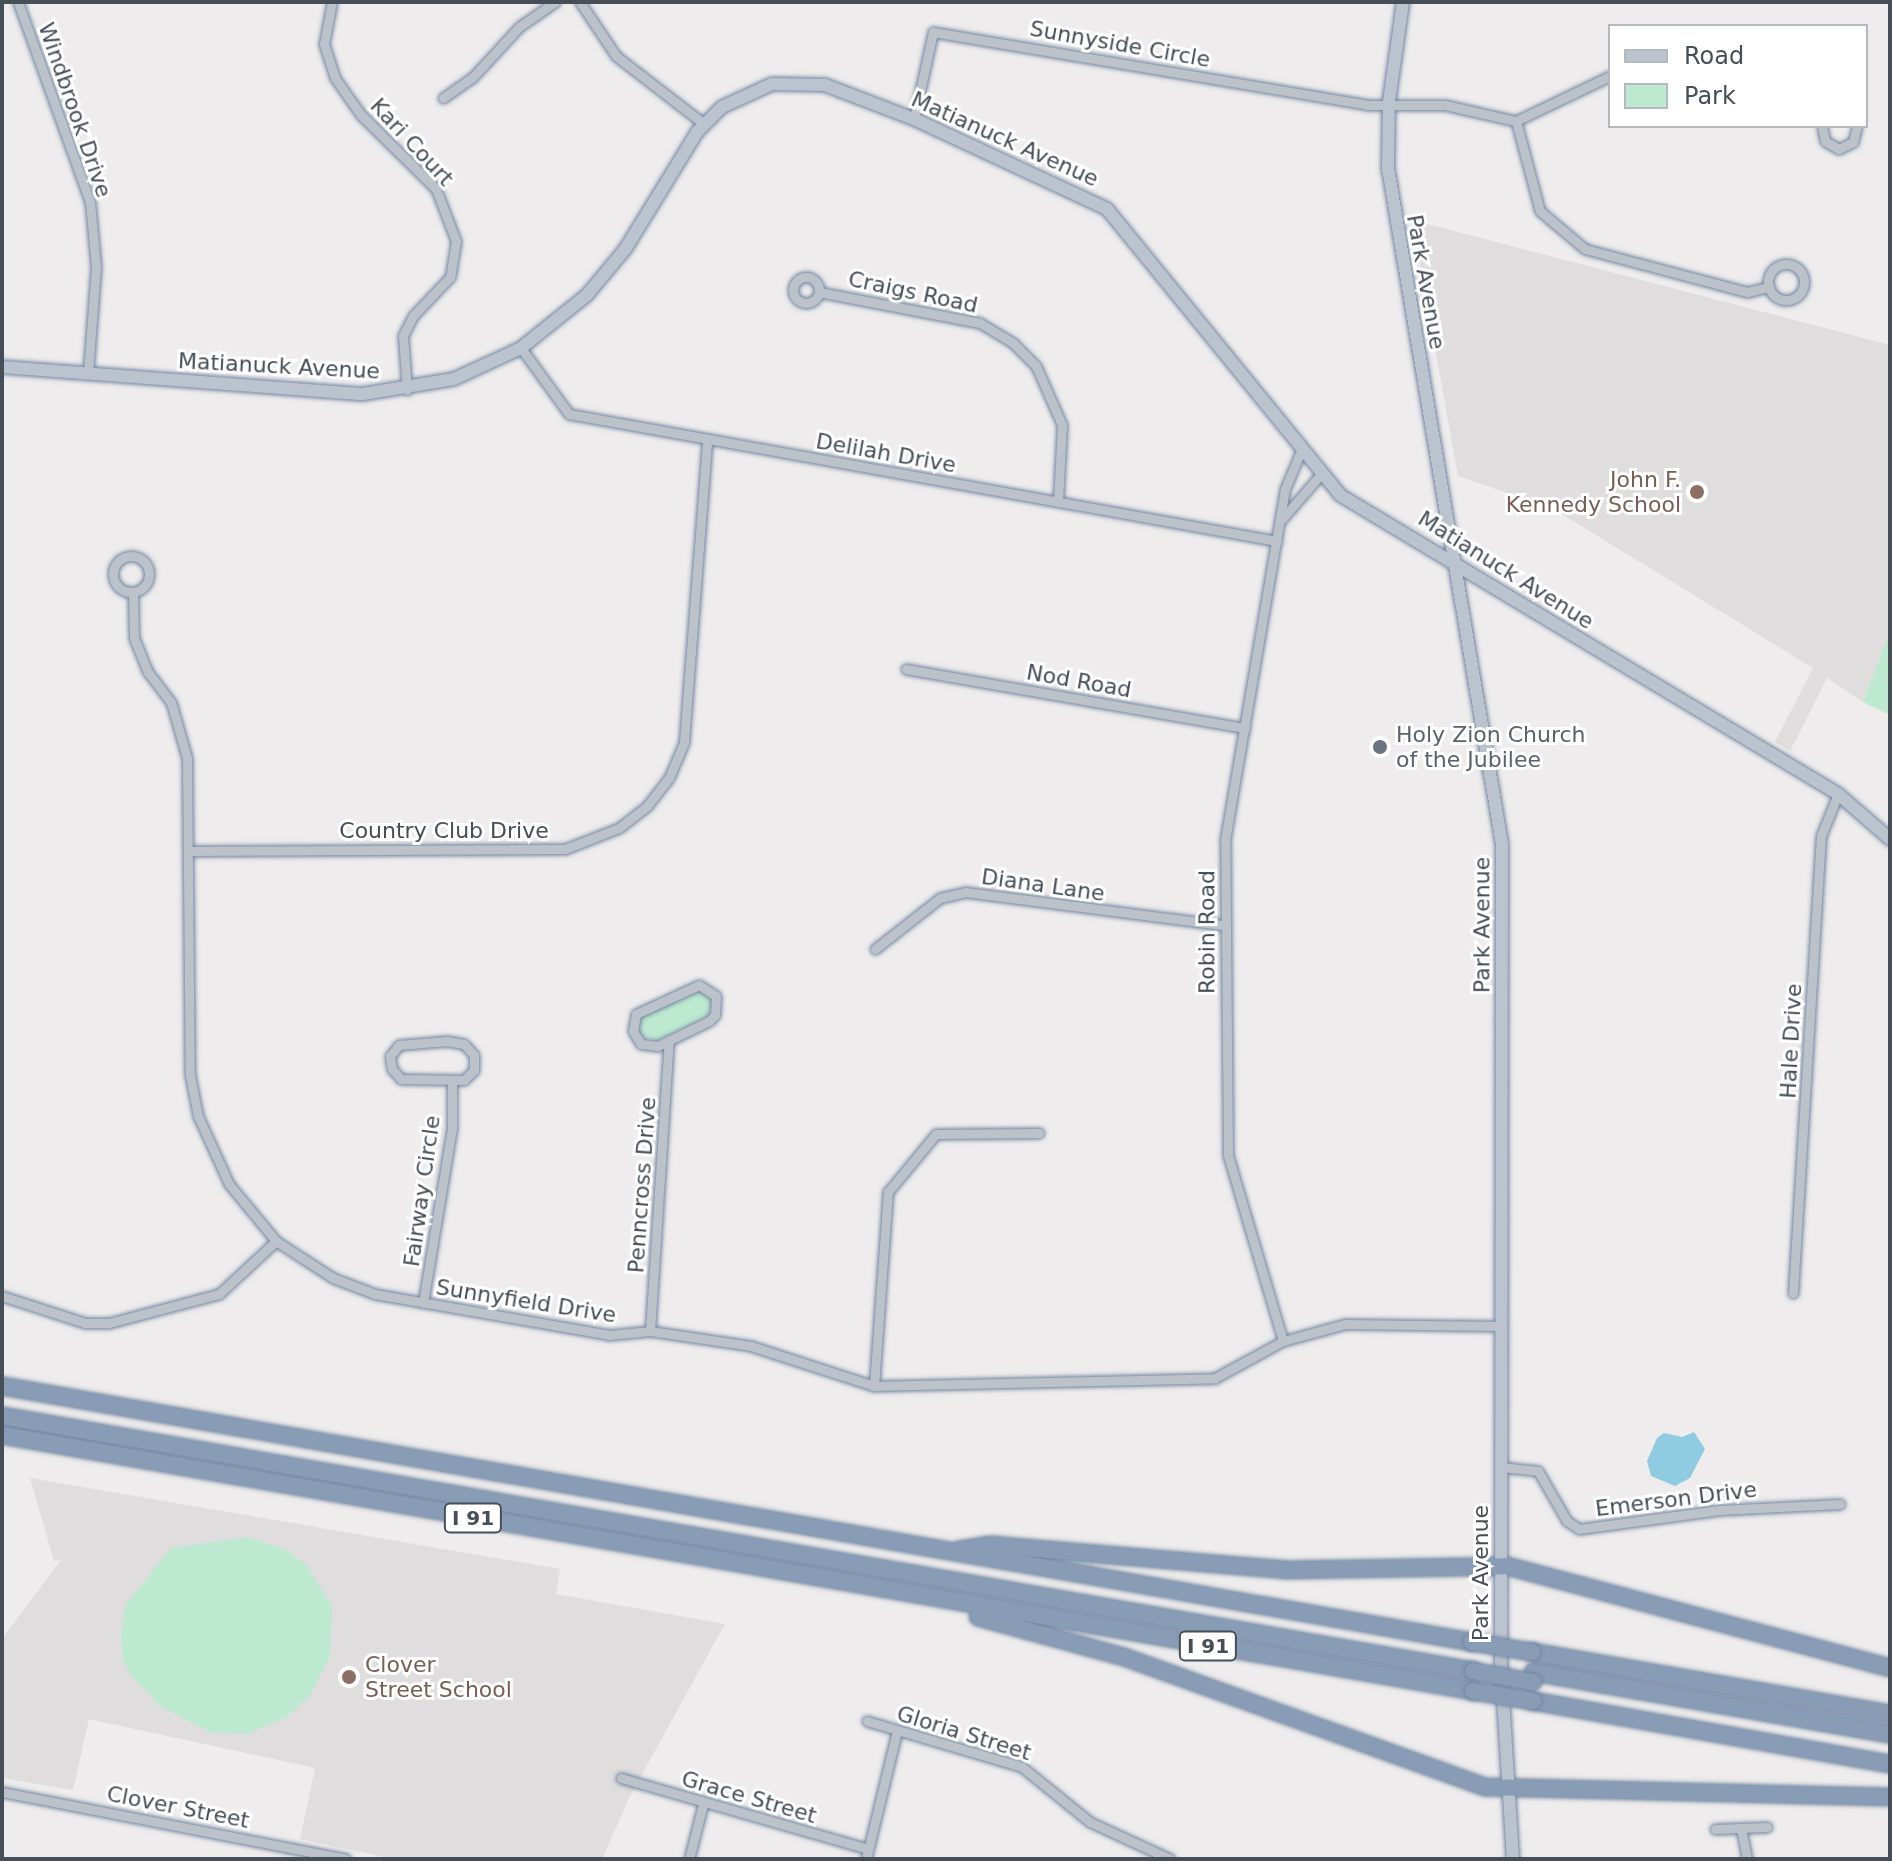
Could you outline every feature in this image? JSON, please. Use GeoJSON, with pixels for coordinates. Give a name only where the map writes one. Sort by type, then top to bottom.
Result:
{"type":"FeatureCollection","features":[{"type":"Feature","properties":{"kind":"highway","name":"I 91"},"geometry":{"type":"LineString","coordinates":[[2,1386],[1890,1714]]}},
{"type":"Feature","properties":{"kind":"highway"},"geometry":{"type":"LineString","coordinates":[[2,1405],[1473,1666],[1890,1744]]}},
{"type":"Feature","properties":{"kind":"highway"},"geometry":{"type":"LineString","coordinates":[[2,1416],[1473,1666]]}},
{"type":"Feature","properties":{"kind":"highway","name":"I 91"},"geometry":{"type":"LineString","coordinates":[[2,1435],[1890,1764]]}},
{"type":"Feature","properties":{"kind":"highway"},"geometry":{"type":"LineString","coordinates":[[952,1552],[991,1545],[1286,1570],[1501,1565],[1890,1668]]}},
{"type":"Feature","properties":{"kind":"highway"},"geometry":{"type":"LineString","coordinates":[[944,1600],[979,1617],[1124,1657],[1480,1786],[1506,1790],[1890,1797]]}},
{"type":"Feature","properties":{"kind":"highway"},"geometry":{"type":"LineString","coordinates":[[1533,1677],[1890,1734]]}},
{"type":"Feature","properties":{"kind":"street","name":"Windbrook Drive"},"geometry":{"type":"LineString","coordinates":[[18,2],[90,202],[96,267],[88,374]]}},
{"type":"Feature","properties":{"kind":"street","name":"Kari Court"},"geometry":{"type":"LineString","coordinates":[[332,2],[324,44],[335,78],[361,115],[436,189],[456,241],[450,277],[404,331],[401,354],[407,390]]}},
{"type":"Feature","properties":{"kind":"street"},"geometry":{"type":"LineString","coordinates":[[443,98],[472,78],[519,27],[555,2]]}},
{"type":"Feature","properties":{"kind":"street"},"geometry":{"type":"LineString","coordinates":[[580,2],[616,56],[704,124]]}},
{"type":"Feature","properties":{"kind":"street","name":"Park Avenue"},"geometry":{"type":"LineString","coordinates":[[1403,2],[1389,101],[1388,168],[1398,250],[1502,844],[1501,1565],[1506,1790],[1513,1859]]}},
{"type":"Feature","properties":{"kind":"street","name":"Sunnyside Circle"},"geometry":{"type":"LineString","coordinates":[[914,119],[933,32],[1367,105],[1389,101]]}},
{"type":"Feature","properties":{"kind":"street"},"geometry":{"type":"LineString","coordinates":[[1389,101],[1445,105],[1516,121],[1608,77]]}},
{"type":"Feature","properties":{"kind":"street","name":"Matianuck Avenue"},"geometry":{"type":"LineString","coordinates":[[2,367],[335,393],[407,390],[461,376],[521,348],[565,316],[608,272],[704,124],[743,95],[795,82],[834,87],[914,119],[1107,209],[1301,451],[1340,495],[1838,794],[1890,839]]}},
{"type":"Feature","properties":{"kind":"street"},"geometry":{"type":"LineString","coordinates":[[1516,121],[1536,203],[1559,231],[1585,249],[1747,292],[1769,287]]}},
{"type":"Feature","properties":{"kind":"street"},"geometry":{"type":"LineString","coordinates":[[1822,128],[1825,141],[1839,149],[1853,142],[1856,128]]}},
{"type":"Feature","properties":{"kind":"street","name":"Craigs Road"},"geometry":{"type":"LineString","coordinates":[[819,292],[980,323],[1013,343],[1043,378],[1062,425],[1058,502]]}},
{"type":"Feature","properties":{"kind":"street","name":"Delilah Drive"},"geometry":{"type":"LineString","coordinates":[[521,348],[569,414],[1277,541]]}},
{"type":"Feature","properties":{"kind":"street","name":"Country Club Drive"},"geometry":{"type":"LineString","coordinates":[[188,851],[565,849],[619,828],[647,806],[669,778],[684,742],[707,440]]}},
{"type":"Feature","properties":{"kind":"street","name":"Robin Road"},"geometry":{"type":"LineString","coordinates":[[1283,1341],[1228,1155],[1225,840],[1285,489],[1301,451]]}},
{"type":"Feature","properties":{"kind":"street","name":"Robin Road"},"geometry":{"type":"LineString","coordinates":[[1282,519],[1321,474]]}},
{"type":"Feature","properties":{"kind":"street","name":"Sunnyfield Drive"},"geometry":{"type":"LineString","coordinates":[[130,555],[141,558],[149,572],[143,588],[133,592],[121,590],[112,575],[115,564],[130,555]]}},
{"type":"Feature","properties":{"kind":"street","name":"Sunnyfield Drive"},"geometry":{"type":"LineString","coordinates":[[133,592],[134,638],[183,729],[188,851],[190,1075],[198,1116],[229,1184],[276,1241],[333,1278],[375,1294],[609,1335],[650,1331],[751,1346],[874,1386],[1215,1378],[1283,1341],[1345,1324],[1500,1326]]}},
{"type":"Feature","properties":{"kind":"street","name":"Nod Road"},"geometry":{"type":"LineString","coordinates":[[906,669],[1245,728]]}},
{"type":"Feature","properties":{"kind":"street","name":"Hale Drive"},"geometry":{"type":"LineString","coordinates":[[1793,1293],[1821,836],[1838,794]]}},
{"type":"Feature","properties":{"kind":"street","name":"Diana Lane"},"geometry":{"type":"LineString","coordinates":[[875,949],[940,898],[965,892],[1224,925]]}},
{"type":"Feature","properties":{"kind":"street"},"geometry":{"type":"LineString","coordinates":[[692,987],[711,989],[715,1015],[669,1041],[658,1046],[641,1044],[633,1031],[636,1014],[692,987]]}},
{"type":"Feature","properties":{"kind":"street","name":"Penncross Drive"},"geometry":{"type":"LineString","coordinates":[[650,1331],[669,1041]]}},
{"type":"Feature","properties":{"kind":"street"},"geometry":{"type":"LineString","coordinates":[[407,1042],[464,1044],[474,1055],[474,1070],[452,1083],[401,1079],[392,1069],[393,1050],[407,1042]]}},
{"type":"Feature","properties":{"kind":"street","name":"Fairway Circle"},"geometry":{"type":"LineString","coordinates":[[423,1303],[452,1128],[452,1083]]}},
{"type":"Feature","properties":{"kind":"street"},"geometry":{"type":"LineString","coordinates":[[874,1386],[888,1192],[936,1134],[1039,1133]]}},
{"type":"Feature","properties":{"kind":"street"},"geometry":{"type":"LineString","coordinates":[[2,1296],[85,1323],[109,1323],[219,1294],[276,1241]]}},
{"type":"Feature","properties":{"kind":"street","name":"Emerson Drive"},"geometry":{"type":"LineString","coordinates":[[1501,1467],[1538,1471],[1567,1521],[1579,1529],[1720,1510],[1840,1504]]}},
{"type":"Feature","properties":{"kind":"street","name":"Gloria Street"},"geometry":{"type":"LineString","coordinates":[[867,1721],[1022,1767],[1090,1822],[1170,1859]]}},
{"type":"Feature","properties":{"kind":"street"},"geometry":{"type":"LineString","coordinates":[[867,1854],[897,1731]]}},
{"type":"Feature","properties":{"kind":"street","name":"Grace Street"},"geometry":{"type":"LineString","coordinates":[[621,1778],[867,1854]]}},
{"type":"Feature","properties":{"kind":"street","name":"Clover Street"},"geometry":{"type":"LineString","coordinates":[[2,1792],[346,1859]]}},
{"type":"Feature","properties":{"kind":"street"},"geometry":{"type":"LineString","coordinates":[[689,1859],[703,1804]]}},
{"type":"Feature","properties":{"kind":"street"},"geometry":{"type":"LineString","coordinates":[[1715,1829],[1767,1827]]}},
{"type":"Feature","properties":{"kind":"street"},"geometry":{"type":"LineString","coordinates":[[1741,1828],[1747,1859]]}},
{"type":"Feature","properties":{"kind":"shaded area","name":"John F. Kennedy School"},"geometry":{"type":"Polygon","coordinates":[[[1412,220],[1890,345],[1890,631],[1863,702],[1827,678],[1790,751],[1775,742],[1813,668],[1550,507],[1458,476],[1412,220]]]}},
{"type":"Feature","properties":{"kind":"shaded area","name":"Clover Street School"},"geometry":{"type":"Polygon","coordinates":[[[30,1478],[560,1569],[556,1594],[725,1624],[630,1796],[602,1859],[394,1859],[300,1839],[315,1768],[89,1719],[73,1790],[2,1778],[2,1639],[61,1560],[54,1561],[30,1478]]]}},
{"type":"Feature","properties":{"kind":"green space"},"geometry":{"type":"Polygon","coordinates":[[[1890,631],[1890,715],[1863,702],[1890,631]]]}},
{"type":"Feature","properties":{"kind":"green space"},"geometry":{"type":"Polygon","coordinates":[[[700,990],[712,1001],[708,1016],[657,1041],[640,1036],[639,1021],[645,1014],[700,990]]]}},
{"type":"Feature","properties":{"kind":"green space"},"geometry":{"type":"Polygon","coordinates":[[[248,1537],[287,1550],[307,1566],[332,1606],[330,1656],[309,1697],[286,1717],[247,1734],[210,1732],[160,1706],[132,1676],[123,1661],[121,1632],[126,1604],[171,1548],[248,1537]]]}},
{"type":"Feature","properties":{"kind":"water"},"geometry":{"type":"Polygon","coordinates":[[[1694,1432],[1705,1449],[1690,1478],[1675,1486],[1651,1476],[1647,1461],[1657,1438],[1664,1433],[1682,1437],[1694,1432]]]}},
{"type":"Feature","properties":{"kind":"place","name":"John F. Kennedy School"},"geometry":{"type":"Point","coordinates":[1697,492]}},
{"type":"Feature","properties":{"kind":"place","name":"Holy Zion Church of the Jubilee"},"geometry":{"type":"Point","coordinates":[1380,747]}},
{"type":"Feature","properties":{"kind":"place","name":"Clover Street School"},"geometry":{"type":"Point","coordinates":[349,1677]}}]}
